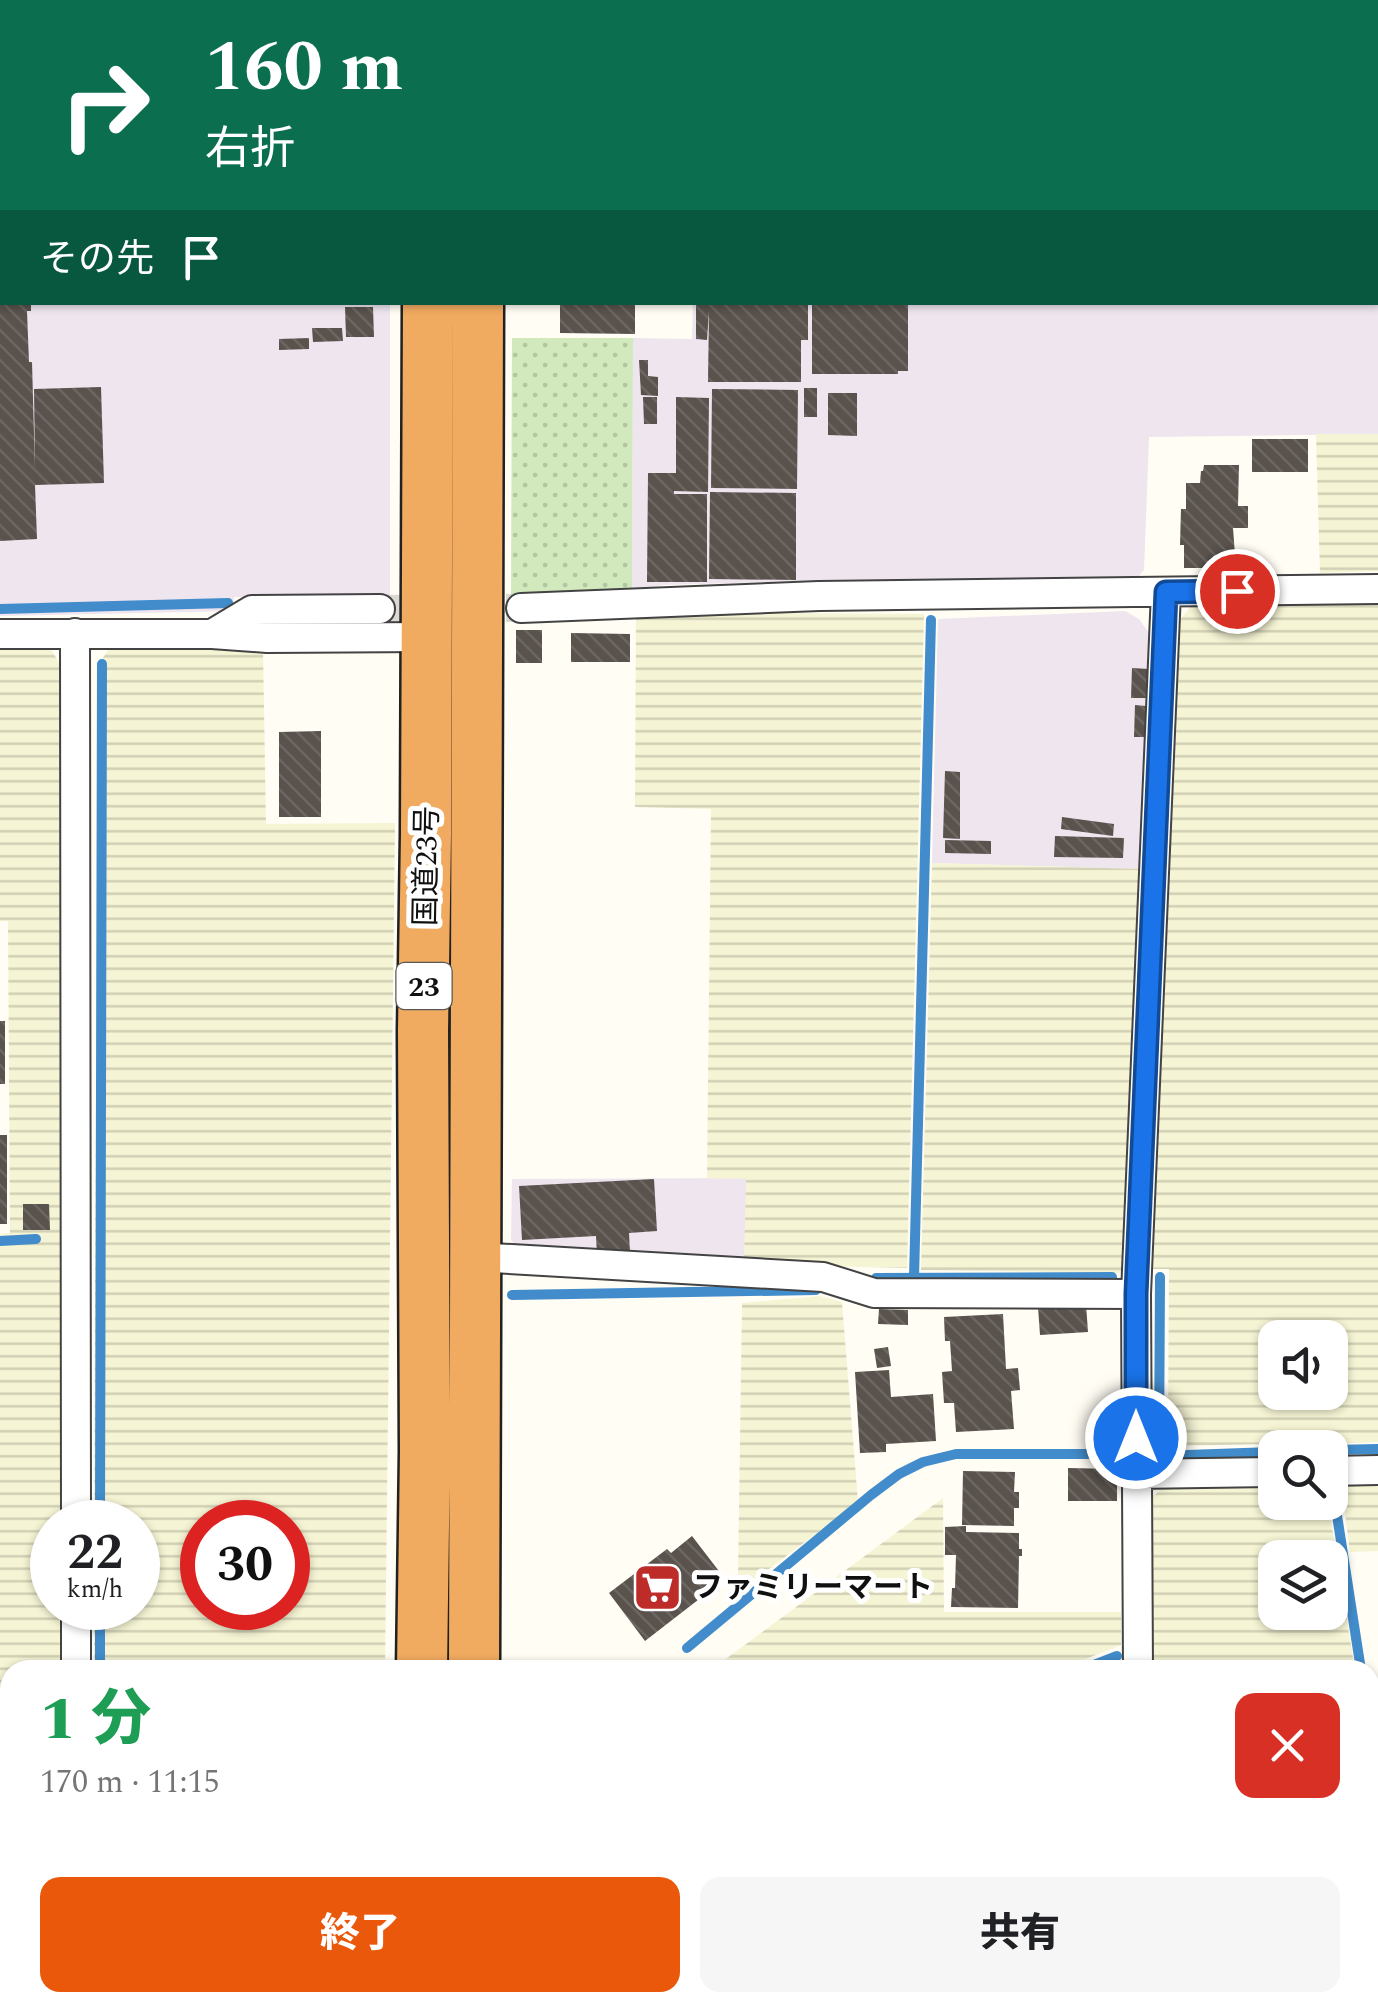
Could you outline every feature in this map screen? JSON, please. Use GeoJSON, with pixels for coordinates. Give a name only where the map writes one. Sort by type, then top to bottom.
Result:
{"type":"FeatureCollection","features":[{"type":"Feature","properties":{"kind":"highway","name":"国道23号"},"geometry":{"type":"LineString","coordinates":[[422,1660],[428,305]]}},
{"type":"Feature","properties":{"kind":"highway","name":"国道23号"},"geometry":{"type":"LineString","coordinates":[[474,1660],[478,305]]}},
{"type":"Feature","properties":{"kind":"street"},"geometry":{"type":"LineString","coordinates":[[522,608],[819,596],[1378,589]]}},
{"type":"Feature","properties":{"kind":"street"},"geometry":{"type":"LineString","coordinates":[[1138,1660],[1136,1294],[1166,592]]}},
{"type":"Feature","properties":{"kind":"street"},"geometry":{"type":"LineString","coordinates":[[212,634],[252,610],[380,609]]}},
{"type":"Feature","properties":{"kind":"street"},"geometry":{"type":"LineString","coordinates":[[75,632],[76,1500]]}},
{"type":"Feature","properties":{"kind":"street"},"geometry":{"type":"LineString","coordinates":[[0,634],[427,637]]}},
{"type":"Feature","properties":{"kind":"street"},"geometry":{"type":"LineString","coordinates":[[475,1257],[823,1277],[874,1293],[1136,1294]]}},
{"type":"Feature","properties":{"kind":"street"},"geometry":{"type":"LineString","coordinates":[[1348,1471],[1378,1470]]}},
{"type":"Feature","properties":{"kind":"street"},"geometry":{"type":"LineString","coordinates":[[1136,1474],[1258,1472]]}},
{"type":"Feature","properties":{"kind":"street"},"geometry":{"type":"LineString","coordinates":[[76,1630],[76,1660]]}},
{"type":"Feature","properties":{"kind":"shaded area"},"geometry":{"type":"Polygon","coordinates":[[[0,305],[390,305],[390,596],[234,597],[233,611],[0,616],[0,305]]]}},
{"type":"Feature","properties":{"kind":"shaded area"},"geometry":{"type":"Polygon","coordinates":[[[693,305],[1378,305],[1378,434],[1149,437],[1144,570],[1135,580],[807,581],[663,585],[632,592],[633,338],[692,339],[693,305]]]}},
{"type":"Feature","properties":{"kind":"shaded area"},"geometry":{"type":"Polygon","coordinates":[[[1125,611],[1139,619],[1151,636],[1142,869],[932,863],[938,619],[1125,611]]]}},
{"type":"Feature","properties":{"kind":"shaded area"},"geometry":{"type":"Polygon","coordinates":[[[747,1178],[744,1264],[520,1251],[511,1240],[512,1179],[747,1178]]]}},
{"type":"Feature","properties":{"kind":"green space"},"geometry":{"type":"Polygon","coordinates":[[[512,338],[633,338],[632,592],[612,598],[511,599],[512,338]]]}},
{"type":"Feature","properties":{"kind":"green space"},"geometry":{"type":"Polygon","coordinates":[[[1316,434],[1378,434],[1378,571],[1320,573],[1316,434]]]}},
{"type":"Feature","properties":{"kind":"green space"},"geometry":{"type":"Polygon","coordinates":[[[1378,600],[1378,1442],[1348,1443],[1348,1430],[1258,1430],[1258,1444],[1168,1446],[1169,1269],[1150,1269],[1180,620],[1193,603],[1378,600]]]}},
{"type":"Feature","properties":{"kind":"green space"},"geometry":{"type":"Polygon","coordinates":[[[636,612],[924,614],[907,1268],[744,1264],[746,1179],[707,1178],[711,809],[635,807],[636,612]]]}},
{"type":"Feature","properties":{"kind":"green space"},"geometry":{"type":"Polygon","coordinates":[[[111,646],[263,649],[266,824],[395,823],[385,1660],[94,1660],[94,1630],[160,1630],[160,1500],[94,1500],[98,665],[111,646]]]}},
{"type":"Feature","properties":{"kind":"green space"},"geometry":{"type":"Polygon","coordinates":[[[49,647],[63,668],[64,1500],[30,1500],[30,1630],[64,1630],[64,1660],[0,1660],[0,1234],[10,1233],[8,921],[0,921],[0,648],[49,647]]]}},
{"type":"Feature","properties":{"kind":"green space"},"geometry":{"type":"Polygon","coordinates":[[[932,863],[1142,869],[1124,1273],[921,1270],[932,863]]]}},
{"type":"Feature","properties":{"kind":"green space"},"geometry":{"type":"Polygon","coordinates":[[[820,1296],[842,1302],[858,1502],[757,1578],[738,1579],[742,1303],[820,1296]]]}},
{"type":"Feature","properties":{"kind":"green space"},"geometry":{"type":"Polygon","coordinates":[[[1348,1483],[1378,1483],[1378,1551],[1350,1552],[1346,1520],[1348,1483]]]}},
{"type":"Feature","properties":{"kind":"green space"},"geometry":{"type":"Polygon","coordinates":[[[1258,1486],[1258,1520],[1331,1520],[1334,1540],[1258,1540],[1258,1630],[1348,1630],[1348,1627],[1353,1660],[1153,1660],[1152,1497],[1163,1488],[1258,1486]]]}},
{"type":"Feature","properties":{"kind":"green space"},"geometry":{"type":"Polygon","coordinates":[[[943,1498],[944,1612],[1121,1612],[1121,1645],[1083,1660],[724,1660],[943,1498]]]}},
{"type":"Feature","properties":{"kind":"building"},"geometry":{"type":"Polygon","coordinates":[[[0,305],[31,305],[31,311],[27,311],[35,470],[34,389],[101,387],[104,483],[35,485],[37,539],[0,541],[0,305]]]}},
{"type":"Feature","properties":{"kind":"building"},"geometry":{"type":"Polygon","coordinates":[[[560,305],[635,305],[635,334],[560,333],[560,305]]]}},
{"type":"Feature","properties":{"kind":"building"},"geometry":{"type":"Polygon","coordinates":[[[696,305],[808,305],[808,340],[801,340],[801,382],[708,382],[709,311],[707,340],[696,339],[696,305]]]}},
{"type":"Feature","properties":{"kind":"building"},"geometry":{"type":"Polygon","coordinates":[[[812,305],[908,305],[908,371],[812,374],[812,305]]]}},
{"type":"Feature","properties":{"kind":"building"},"geometry":{"type":"Polygon","coordinates":[[[345,307],[373,307],[374,337],[346,337],[345,307]]]}},
{"type":"Feature","properties":{"kind":"building"},"geometry":{"type":"Polygon","coordinates":[[[312,328],[342,328],[343,341],[313,342],[312,328]]]}},
{"type":"Feature","properties":{"kind":"building"},"geometry":{"type":"Polygon","coordinates":[[[309,338],[309,349],[279,350],[279,339],[309,338]]]}},
{"type":"Feature","properties":{"kind":"building"},"geometry":{"type":"Polygon","coordinates":[[[639,360],[648,360],[648,376],[658,377],[658,396],[641,395],[639,360]]]}},
{"type":"Feature","properties":{"kind":"building"},"geometry":{"type":"Polygon","coordinates":[[[804,388],[817,388],[817,417],[804,417],[804,388]]]}},
{"type":"Feature","properties":{"kind":"building"},"geometry":{"type":"Polygon","coordinates":[[[712,389],[798,390],[797,489],[711,488],[712,389]]]}},
{"type":"Feature","properties":{"kind":"building"},"geometry":{"type":"Polygon","coordinates":[[[828,393],[857,393],[857,436],[828,435],[828,393]]]}},
{"type":"Feature","properties":{"kind":"building"},"geometry":{"type":"Polygon","coordinates":[[[643,397],[657,397],[657,424],[644,424],[643,397]]]}},
{"type":"Feature","properties":{"kind":"building"},"geometry":{"type":"Polygon","coordinates":[[[676,397],[709,398],[708,492],[674,491],[707,494],[707,582],[647,582],[648,473],[676,473],[676,397]]]}},
{"type":"Feature","properties":{"kind":"building"},"geometry":{"type":"Polygon","coordinates":[[[1252,439],[1308,439],[1308,472],[1252,472],[1252,439]]]}},
{"type":"Feature","properties":{"kind":"building"},"geometry":{"type":"Polygon","coordinates":[[[1204,465],[1239,465],[1238,506],[1248,506],[1248,528],[1233,528],[1236,568],[1184,568],[1184,545],[1180,545],[1186,483],[1200,483],[1204,465]]]}},
{"type":"Feature","properties":{"kind":"building"},"geometry":{"type":"Polygon","coordinates":[[[710,492],[796,493],[796,580],[709,579],[710,492]]]}},
{"type":"Feature","properties":{"kind":"building"},"geometry":{"type":"Polygon","coordinates":[[[516,630],[542,630],[542,663],[516,663],[516,630]]]}},
{"type":"Feature","properties":{"kind":"building"},"geometry":{"type":"Polygon","coordinates":[[[571,633],[630,634],[630,662],[571,662],[571,633]]]}},
{"type":"Feature","properties":{"kind":"building"},"geometry":{"type":"Polygon","coordinates":[[[1132,668],[1149,669],[1148,698],[1131,698],[1132,668]]]}},
{"type":"Feature","properties":{"kind":"building"},"geometry":{"type":"Polygon","coordinates":[[[1135,705],[1146,706],[1145,737],[1134,737],[1135,705]]]}},
{"type":"Feature","properties":{"kind":"building"},"geometry":{"type":"Polygon","coordinates":[[[321,731],[321,817],[279,817],[279,732],[321,731]]]}},
{"type":"Feature","properties":{"kind":"building"},"geometry":{"type":"Polygon","coordinates":[[[945,771],[960,772],[960,839],[943,838],[945,771]]]}},
{"type":"Feature","properties":{"kind":"building"},"geometry":{"type":"Polygon","coordinates":[[[1062,817],[1114,824],[1113,836],[1061,829],[1062,817]]]}},
{"type":"Feature","properties":{"kind":"building"},"geometry":{"type":"Polygon","coordinates":[[[1055,836],[1124,838],[1123,858],[1054,857],[1055,836]]]}},
{"type":"Feature","properties":{"kind":"building"},"geometry":{"type":"Polygon","coordinates":[[[945,840],[991,841],[991,854],[945,853],[945,840]]]}},
{"type":"Feature","properties":{"kind":"building"},"geometry":{"type":"Polygon","coordinates":[[[0,1021],[5,1021],[5,1084],[0,1084],[0,1021]]]}},
{"type":"Feature","properties":{"kind":"building"},"geometry":{"type":"Polygon","coordinates":[[[0,1135],[7,1135],[7,1224],[0,1224],[0,1135]]]}},
{"type":"Feature","properties":{"kind":"building"},"geometry":{"type":"Polygon","coordinates":[[[654,1179],[657,1231],[629,1233],[630,1252],[597,1255],[596,1236],[522,1240],[519,1186],[654,1179]]]}},
{"type":"Feature","properties":{"kind":"building"},"geometry":{"type":"Polygon","coordinates":[[[23,1204],[49,1204],[50,1230],[23,1230],[23,1204]]]}},
{"type":"Feature","properties":{"kind":"building"},"geometry":{"type":"Polygon","coordinates":[[[1086,1304],[1088,1332],[1040,1335],[1038,1307],[1086,1304]]]}},
{"type":"Feature","properties":{"kind":"building"},"geometry":{"type":"Polygon","coordinates":[[[879,1309],[908,1310],[908,1325],[878,1324],[879,1309]]]}},
{"type":"Feature","properties":{"kind":"building"},"geometry":{"type":"Polygon","coordinates":[[[1003,1314],[1006,1369],[1018,1368],[1020,1390],[1011,1391],[1014,1429],[956,1432],[954,1403],[944,1403],[942,1372],[952,1371],[944,1317],[1003,1314]]]}},
{"type":"Feature","properties":{"kind":"building"},"geometry":{"type":"Polygon","coordinates":[[[888,1347],[891,1366],[877,1368],[874,1349],[888,1347]]]}},
{"type":"Feature","properties":{"kind":"building"},"geometry":{"type":"Polygon","coordinates":[[[889,1370],[891,1397],[933,1394],[936,1441],[886,1444],[886,1452],[860,1453],[855,1372],[889,1370]]]}},
{"type":"Feature","properties":{"kind":"building"},"geometry":{"type":"Polygon","coordinates":[[[1068,1468],[1117,1469],[1117,1501],[1068,1501],[1068,1468]]]}},
{"type":"Feature","properties":{"kind":"building"},"geometry":{"type":"Polygon","coordinates":[[[963,1471],[1015,1472],[1014,1492],[1019,1492],[1019,1508],[1014,1508],[1014,1526],[962,1525],[963,1471]]]}},
{"type":"Feature","properties":{"kind":"building"},"geometry":{"type":"Polygon","coordinates":[[[966,1526],[966,1532],[1019,1533],[1022,1556],[1018,1608],[951,1607],[956,1555],[945,1555],[945,1527],[966,1526]]]}},
{"type":"Feature","properties":{"kind":"building"},"geometry":{"type":"Polygon","coordinates":[[[692,1536],[725,1579],[645,1641],[609,1593],[667,1549],[671,1553],[692,1536]]]}},
{"type":"Feature","properties":{"kind":"waterway"},"geometry":{"type":"LineString","coordinates":[[0,609],[228,603]]}},
{"type":"Feature","properties":{"kind":"waterway"},"geometry":{"type":"LineString","coordinates":[[914,1278],[931,620]]}},
{"type":"Feature","properties":{"kind":"waterway"},"geometry":{"type":"LineString","coordinates":[[100,1500],[102,664]]}},
{"type":"Feature","properties":{"kind":"waterway"},"geometry":{"type":"LineString","coordinates":[[0,1241],[36,1239]]}},
{"type":"Feature","properties":{"kind":"waterway"},"geometry":{"type":"LineString","coordinates":[[876,1278],[1112,1277]]}},
{"type":"Feature","properties":{"kind":"waterway"},"geometry":{"type":"LineString","coordinates":[[1160,1277],[1159,1456],[1258,1453]]}},
{"type":"Feature","properties":{"kind":"waterway"},"geometry":{"type":"LineString","coordinates":[[512,1295],[816,1290]]}},
{"type":"Feature","properties":{"kind":"waterway"},"geometry":{"type":"LineString","coordinates":[[1348,1450],[1378,1449]]}},
{"type":"Feature","properties":{"kind":"waterway"},"geometry":{"type":"LineString","coordinates":[[687,1648],[871,1495],[923,1462],[956,1454],[1115,1454]]}},
{"type":"Feature","properties":{"kind":"waterway"},"geometry":{"type":"LineString","coordinates":[[1338,1520],[1359,1660]]}},
{"type":"Feature","properties":{"kind":"waterway"},"geometry":{"type":"LineString","coordinates":[[100,1630],[100,1660]]}},
{"type":"Feature","properties":{"kind":"waterway"},"geometry":{"type":"LineString","coordinates":[[1107,1660],[1117,1656]]}},
{"type":"Feature","properties":{"kind":"tunnel"},"geometry":{"type":"LineString","coordinates":[[380,609],[521,608]]}},
{"type":"Feature","properties":{"kind":"place","name":"ファミリーマート"},"geometry":{"type":"Point","coordinates":[658,1587]}},
{"type":"Feature","properties":{"kind":"route"},"geometry":{"type":"LineString","coordinates":[[1136,1438],[1136,1294],[1166,592],[1237,591]]}}]}
